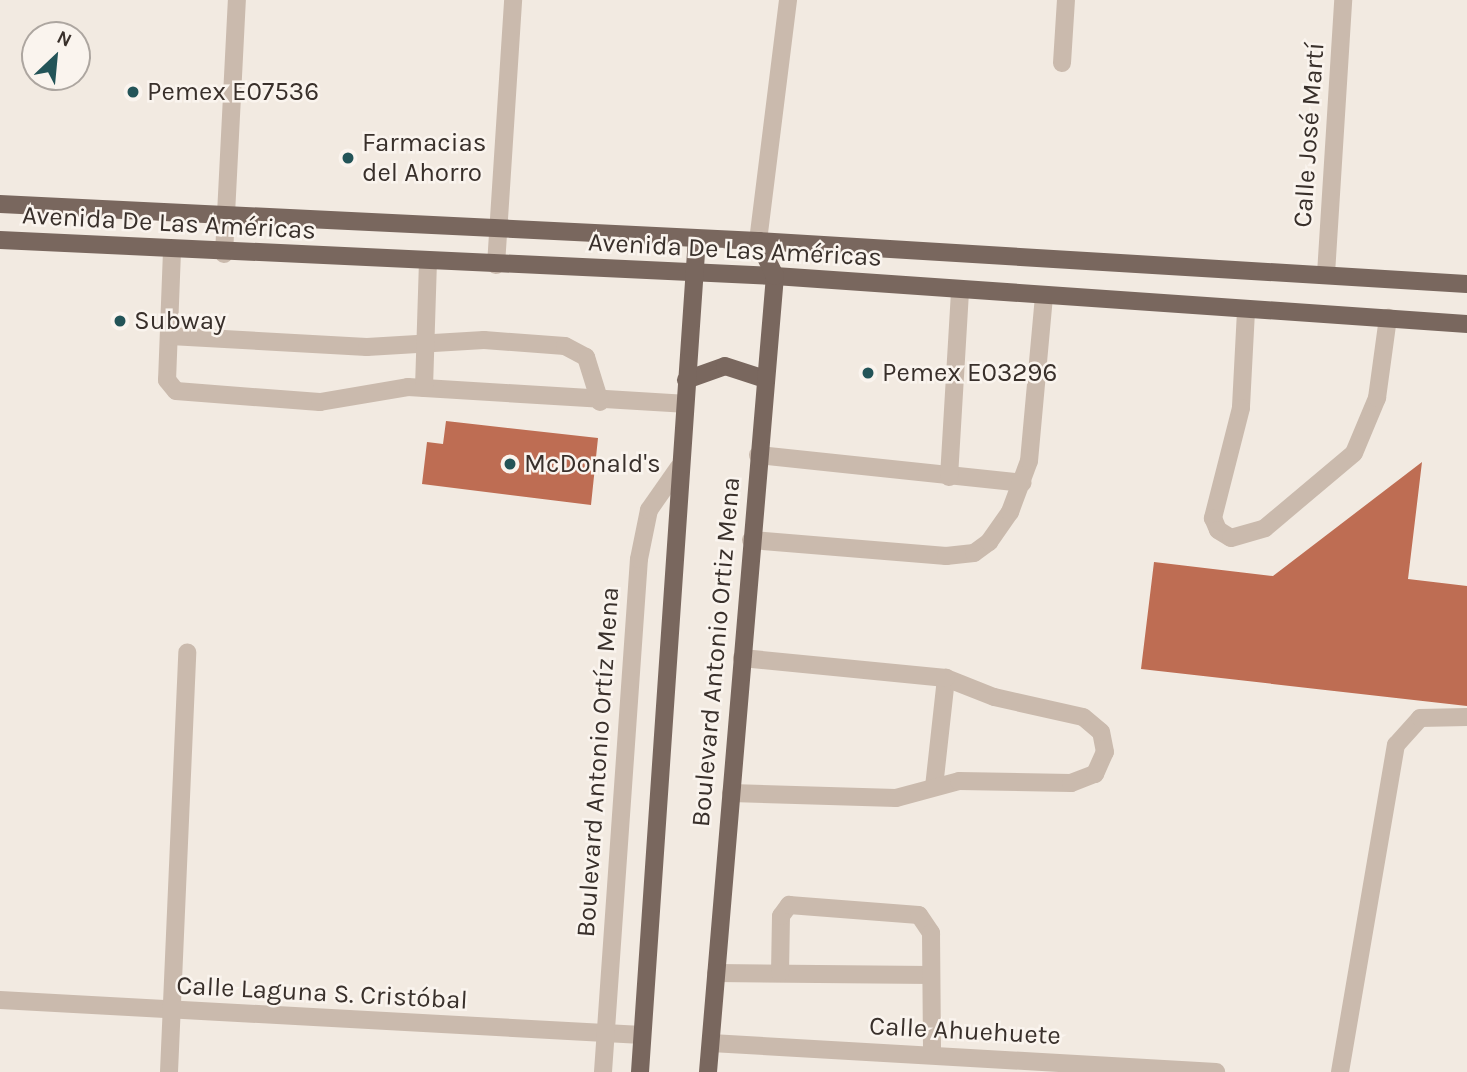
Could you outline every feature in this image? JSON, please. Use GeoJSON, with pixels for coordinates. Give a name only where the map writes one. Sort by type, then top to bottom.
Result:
{"type":"FeatureCollection","features":[{"type":"Feature","properties":{"kind":"main road","name":"Avenida De Las Américas"},"geometry":{"type":"LineString","coordinates":[[0,204],[758,241],[1467,284]]}},
{"type":"Feature","properties":{"kind":"main road","name":"Boulevard Antonio Ortiz Mena"},"geometry":{"type":"LineString","coordinates":[[640,1072],[683,404],[697,239]]}},
{"type":"Feature","properties":{"kind":"main road","name":"Avenida De Las Américas"},"geometry":{"type":"LineString","coordinates":[[0,240],[224,254],[775,276],[1246,311],[1467,324]]}},
{"type":"Feature","properties":{"kind":"main road"},"geometry":{"type":"LineString","coordinates":[[758,241],[775,276]]}},
{"type":"Feature","properties":{"kind":"main road","name":"Boulevard Antonio Ortiz Mena"},"geometry":{"type":"LineString","coordinates":[[708,1072],[775,276]]}},
{"type":"Feature","properties":{"kind":"main road"},"geometry":{"type":"LineString","coordinates":[[686,380],[725,366],[765,379]]}},
{"type":"Feature","properties":{"kind":"street"},"geometry":{"type":"LineString","coordinates":[[224,254],[237,0]]}},
{"type":"Feature","properties":{"kind":"street"},"geometry":{"type":"LineString","coordinates":[[496,265],[513,0]]}},
{"type":"Feature","properties":{"kind":"street"},"geometry":{"type":"LineString","coordinates":[[758,241],[788,0]]}},
{"type":"Feature","properties":{"kind":"street"},"geometry":{"type":"LineString","coordinates":[[1062,63],[1066,0]]}},
{"type":"Feature","properties":{"kind":"street","name":"Calle José Martí"},"geometry":{"type":"LineString","coordinates":[[1326,274],[1343,0]]}},
{"type":"Feature","properties":{"kind":"street"},"geometry":{"type":"LineString","coordinates":[[172,251],[167,380],[182,393],[320,401],[424,388],[600,402],[683,404]]}},
{"type":"Feature","properties":{"kind":"street"},"geometry":{"type":"LineString","coordinates":[[424,388],[428,263]]}},
{"type":"Feature","properties":{"kind":"street"},"geometry":{"type":"LineString","coordinates":[[949,477],[960,291]]}},
{"type":"Feature","properties":{"kind":"street"},"geometry":{"type":"LineString","coordinates":[[751,540],[961,556],[995,536],[1023,483],[1036,420],[1044,296]]}},
{"type":"Feature","properties":{"kind":"street"},"geometry":{"type":"LineString","coordinates":[[1246,311],[1241,408],[1213,518],[1217,530],[1231,538],[1249,536],[1292,510],[1354,453],[1377,398],[1388,318]]}},
{"type":"Feature","properties":{"kind":"street"},"geometry":{"type":"LineString","coordinates":[[170,336],[345,346],[484,340],[572,347],[590,362],[600,402]]}},
{"type":"Feature","properties":{"kind":"street"},"geometry":{"type":"LineString","coordinates":[[758,456],[1023,483]]}},
{"type":"Feature","properties":{"kind":"street","name":"Boulevard Antonio Ortíz Mena"},"geometry":{"type":"LineString","coordinates":[[603,1072],[640,547],[649,510],[679,467]]}},
{"type":"Feature","properties":{"kind":"street"},"geometry":{"type":"LineString","coordinates":[[169,1072],[187,652]]}},
{"type":"Feature","properties":{"kind":"street"},"geometry":{"type":"LineString","coordinates":[[731,793],[897,798],[972,780],[1084,780],[1099,769],[1105,752],[1101,732],[1083,717],[994,697],[946,678],[917,671],[741,659]]}},
{"type":"Feature","properties":{"kind":"street"},"geometry":{"type":"LineString","coordinates":[[934,788],[946,678]]}},
{"type":"Feature","properties":{"kind":"street"},"geometry":{"type":"LineString","coordinates":[[1340,1072],[1396,746],[1420,718],[1467,716]]}},
{"type":"Feature","properties":{"kind":"street"},"geometry":{"type":"LineString","coordinates":[[780,972],[781,916],[789,905],[800,903],[919,915],[929,925],[932,1055]]}},
{"type":"Feature","properties":{"kind":"street"},"geometry":{"type":"LineString","coordinates":[[716,973],[931,975]]}},
{"type":"Feature","properties":{"kind":"street","name":"Calle Laguna S. Cristóbal"},"geometry":{"type":"LineString","coordinates":[[0,1000],[172,1012],[642,1035]]}},
{"type":"Feature","properties":{"kind":"street","name":"Calle Ahuehuete"},"geometry":{"type":"LineString","coordinates":[[711,1043],[1216,1072]]}},
{"type":"Feature","properties":{"kind":"building","name":"McDonald's"},"geometry":{"type":"Polygon","coordinates":[[[446,421],[598,438],[591,505],[422,484],[427,442],[443,444],[446,421]]]}},
{"type":"Feature","properties":{"kind":"building"},"geometry":{"type":"Polygon","coordinates":[[[1422,462],[1408,579],[1467,586],[1467,706],[1141,669],[1154,562],[1273,576],[1422,462]]]}},
{"type":"Feature","properties":{"kind":"place","name":"Pemex E07536"},"geometry":{"type":"Point","coordinates":[133,92]}},
{"type":"Feature","properties":{"kind":"place","name":"Farmacias del Ahorro"},"geometry":{"type":"Point","coordinates":[348,158]}},
{"type":"Feature","properties":{"kind":"place","name":"Subway"},"geometry":{"type":"Point","coordinates":[120,321]}},
{"type":"Feature","properties":{"kind":"place","name":"Pemex E03296"},"geometry":{"type":"Point","coordinates":[868,373]}},
{"type":"Feature","properties":{"kind":"place","name":"McDonald's"},"geometry":{"type":"Point","coordinates":[510,464]}}]}
